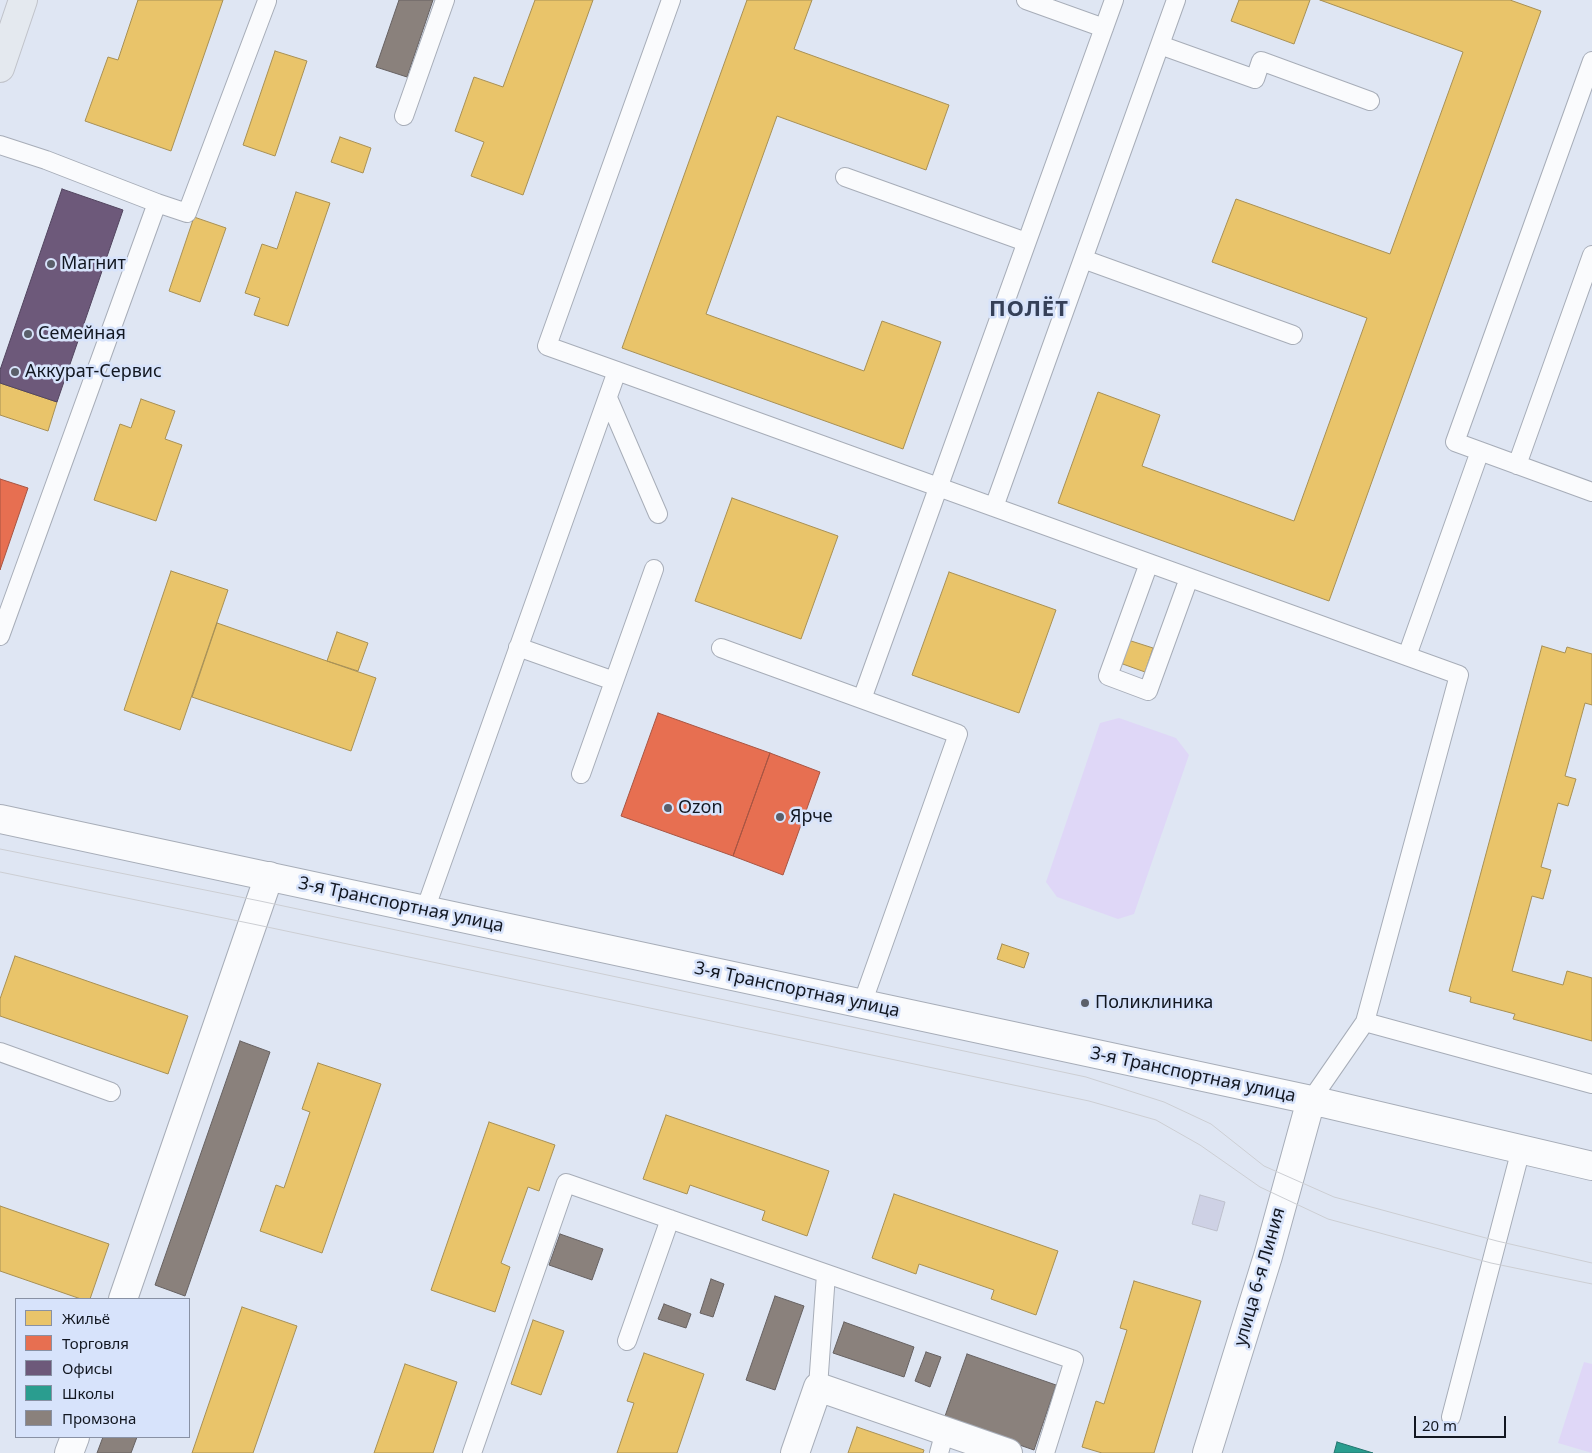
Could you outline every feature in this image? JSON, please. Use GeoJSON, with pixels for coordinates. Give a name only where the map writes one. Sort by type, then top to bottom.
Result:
{"type":"FeatureCollection","features":[{"type":"Feature","properties":{"kind":"main road"},"geometry":{"type":"LineString","coordinates":[[0,68],[24,0]]}},
{"type":"Feature","properties":{"kind":"main road","name":"3-я Транспортная улица"},"geometry":{"type":"LineString","coordinates":[[0,819],[1311,1100],[1592,1166]]}},
{"type":"Feature","properties":{"kind":"main road"},"geometry":{"type":"LineString","coordinates":[[122,1298],[269,876]]}},
{"type":"Feature","properties":{"kind":"main road","name":"улица 6-я Линия"},"geometry":{"type":"LineString","coordinates":[[1207,1453],[1268,1256],[1311,1100]]}},
{"type":"Feature","properties":{"kind":"main road"},"geometry":{"type":"LineString","coordinates":[[795,1453],[818,1387],[942,1442],[1008,1453]]}},
{"type":"Feature","properties":{"kind":"main road"},"geometry":{"type":"LineString","coordinates":[[69,1453],[75,1438]]}},
{"type":"Feature","properties":{"kind":"lane"},"geometry":{"type":"LineString","coordinates":[[404,116],[445,0]]}},
{"type":"Feature","properties":{"kind":"lane"},"geometry":{"type":"LineString","coordinates":[[671,0],[547,346],[1459,675],[1365,1022],[1311,1100]]}},
{"type":"Feature","properties":{"kind":"lane"},"geometry":{"type":"LineString","coordinates":[[1026,0],[1104,28]]}},
{"type":"Feature","properties":{"kind":"lane"},"geometry":{"type":"LineString","coordinates":[[862,699],[1114,0]]}},
{"type":"Feature","properties":{"kind":"lane"},"geometry":{"type":"LineString","coordinates":[[994,507],[1176,0]]}},
{"type":"Feature","properties":{"kind":"lane"},"geometry":{"type":"LineString","coordinates":[[0,145],[46,160],[187,213],[266,1]]}},
{"type":"Feature","properties":{"kind":"lane"},"geometry":{"type":"LineString","coordinates":[[1160,45],[1255,79],[1261,61],[1370,101]]}},
{"type":"Feature","properties":{"kind":"lane"},"geometry":{"type":"LineString","coordinates":[[1592,61],[1455,442],[1592,492]]}},
{"type":"Feature","properties":{"kind":"lane"},"geometry":{"type":"LineString","coordinates":[[844,177],[1026,242]]}},
{"type":"Feature","properties":{"kind":"lane"},"geometry":{"type":"LineString","coordinates":[[0,636],[157,203]]}},
{"type":"Feature","properties":{"kind":"lane"},"geometry":{"type":"LineString","coordinates":[[1517,465],[1592,255]]}},
{"type":"Feature","properties":{"kind":"lane"},"geometry":{"type":"LineString","coordinates":[[1082,259],[1293,335]]}},
{"type":"Feature","properties":{"kind":"lane"},"geometry":{"type":"LineString","coordinates":[[425,910],[617,371]]}},
{"type":"Feature","properties":{"kind":"lane"},"geometry":{"type":"LineString","coordinates":[[608,398],[658,514]]}},
{"type":"Feature","properties":{"kind":"lane"},"geometry":{"type":"LineString","coordinates":[[1407,656],[1480,451]]}},
{"type":"Feature","properties":{"kind":"lane"},"geometry":{"type":"LineString","coordinates":[[1149,563],[1108,676],[1148,691],[1189,578]]}},
{"type":"Feature","properties":{"kind":"lane"},"geometry":{"type":"LineString","coordinates":[[581,774],[654,569]]}},
{"type":"Feature","properties":{"kind":"lane"},"geometry":{"type":"LineString","coordinates":[[518,647],[614,682]]}},
{"type":"Feature","properties":{"kind":"lane"},"geometry":{"type":"LineString","coordinates":[[721,648],[958,734],[862,1004]]}},
{"type":"Feature","properties":{"kind":"lane"},"geometry":{"type":"LineString","coordinates":[[1365,1022],[1592,1084]]}},
{"type":"Feature","properties":{"kind":"lane"},"geometry":{"type":"LineString","coordinates":[[0,1052],[111,1092]]}},
{"type":"Feature","properties":{"kind":"lane"},"geometry":{"type":"LineString","coordinates":[[1451,1417],[1521,1149]]}},
{"type":"Feature","properties":{"kind":"lane"},"geometry":{"type":"LineString","coordinates":[[472,1453],[566,1184],[1074,1360],[1045,1453]]}},
{"type":"Feature","properties":{"kind":"lane"},"geometry":{"type":"LineString","coordinates":[[627,1341],[670,1219]]}},
{"type":"Feature","properties":{"kind":"lane"},"geometry":{"type":"LineString","coordinates":[[818,1387],[826,1274]]}},
{"type":"Feature","properties":{"kind":"shaded area"},"geometry":{"type":"Polygon","coordinates":[[[1119,718],[1176,738],[1189,755],[1134,914],[1118,919],[1057,897],[1046,882],[1100,723],[1119,718]]]}},
{"type":"Feature","properties":{"kind":"shaded area"},"geometry":{"type":"Polygon","coordinates":[[[1584,1362],[1592,1364],[1592,1453],[1558,1443],[1584,1362]]]}},
{"type":"Feature","properties":{"kind":"building: Жильё"},"geometry":{"type":"Polygon","coordinates":[[[138,0],[223,0],[171,151],[85,121],[108,57],[118,60],[138,0]]]}},
{"type":"Feature","properties":{"kind":"building: Жильё"},"geometry":{"type":"Polygon","coordinates":[[[535,0],[593,0],[523,195],[471,176],[484,142],[455,131],[474,77],[503,87],[535,0]]]}},
{"type":"Feature","properties":{"kind":"building: Жильё"},"geometry":{"type":"Polygon","coordinates":[[[747,0],[812,0],[794,49],[949,105],[926,170],[777,116],[706,314],[864,371],[882,321],[941,342],[903,449],[622,348],[747,0]]]}},
{"type":"Feature","properties":{"kind":"building: Жильё"},"geometry":{"type":"Polygon","coordinates":[[[1239,0],[1310,0],[1294,44],[1231,21],[1239,0]]]}},
{"type":"Feature","properties":{"kind":"building: Жильё"},"geometry":{"type":"Polygon","coordinates":[[[1320,0],[1510,0],[1541,11],[1329,601],[1058,503],[1098,392],[1160,415],[1142,466],[1294,521],[1367,318],[1212,262],[1236,199],[1390,254],[1463,52],[1320,0]]]}},
{"type":"Feature","properties":{"kind":"building: Жильё"},"geometry":{"type":"Polygon","coordinates":[[[275,51],[307,61],[275,156],[243,145],[275,51]]]}},
{"type":"Feature","properties":{"kind":"building: Жильё"},"geometry":{"type":"Polygon","coordinates":[[[340,137],[371,148],[363,173],[331,162],[340,137]]]}},
{"type":"Feature","properties":{"kind":"building: Жильё"},"geometry":{"type":"Polygon","coordinates":[[[296,192],[330,203],[288,326],[254,315],[260,298],[245,293],[262,244],[277,249],[296,192]]]}},
{"type":"Feature","properties":{"kind":"building: Жильё"},"geometry":{"type":"Polygon","coordinates":[[[194,217],[226,228],[200,302],[169,291],[194,217]]]}},
{"type":"Feature","properties":{"kind":"building: Жильё"},"geometry":{"type":"Polygon","coordinates":[[[0,383],[57,402],[48,431],[0,415],[0,383]]]}},
{"type":"Feature","properties":{"kind":"building: Жильё"},"geometry":{"type":"Polygon","coordinates":[[[141,399],[175,411],[165,439],[182,445],[156,521],[94,500],[120,424],[131,428],[141,399]]]}},
{"type":"Feature","properties":{"kind":"building: Жильё"},"geometry":{"type":"Polygon","coordinates":[[[732,498],[838,536],[801,639],[695,601],[732,498]]]}},
{"type":"Feature","properties":{"kind":"building: Жильё"},"geometry":{"type":"Polygon","coordinates":[[[171,571],[228,590],[180,730],[124,710],[171,571]]]}},
{"type":"Feature","properties":{"kind":"building: Жильё"},"geometry":{"type":"Polygon","coordinates":[[[949,572],[1056,610],[1019,713],[912,675],[949,572]]]}},
{"type":"Feature","properties":{"kind":"building: Жильё"},"geometry":{"type":"Polygon","coordinates":[[[217,623],[376,678],[351,751],[192,697],[217,623]]]}},
{"type":"Feature","properties":{"kind":"building: Жильё"},"geometry":{"type":"Polygon","coordinates":[[[337,632],[368,643],[358,671],[327,661],[337,632]]]}},
{"type":"Feature","properties":{"kind":"building: Жильё"},"geometry":{"type":"Polygon","coordinates":[[[1128,640],[1153,648],[1145,672],[1120,663],[1128,640]]]}},
{"type":"Feature","properties":{"kind":"building: Жильё"},"geometry":{"type":"Polygon","coordinates":[[[1542,646],[1565,653],[1567,647],[1592,654],[1592,705],[1585,703],[1565,776],[1576,779],[1568,806],[1558,803],[1541,867],[1551,870],[1543,899],[1532,896],[1512,971],[1563,985],[1567,971],[1592,978],[1592,1041],[1513,1019],[1515,1014],[1470,1002],[1471,997],[1449,991],[1542,646]]]}},
{"type":"Feature","properties":{"kind":"building: Жильё"},"geometry":{"type":"Polygon","coordinates":[[[1002,944],[1029,953],[1024,968],[997,959],[1002,944]]]}},
{"type":"Feature","properties":{"kind":"building: Жильё"},"geometry":{"type":"Polygon","coordinates":[[[15,956],[188,1016],[168,1074],[0,1016],[0,999],[15,956]]]}},
{"type":"Feature","properties":{"kind":"building: Жильё"},"geometry":{"type":"Polygon","coordinates":[[[318,1063],[381,1084],[322,1253],[260,1231],[276,1185],[284,1188],[310,1112],[302,1109],[318,1063]]]}},
{"type":"Feature","properties":{"kind":"building: Жильё"},"geometry":{"type":"Polygon","coordinates":[[[666,1115],[829,1171],[807,1236],[762,1220],[765,1211],[690,1185],[687,1194],[643,1179],[666,1115]]]}},
{"type":"Feature","properties":{"kind":"building: Жильё"},"geometry":{"type":"Polygon","coordinates":[[[489,1122],[555,1145],[539,1191],[528,1187],[501,1263],[510,1267],[495,1312],[431,1290],[489,1122]]]}},
{"type":"Feature","properties":{"kind":"building: Жильё"},"geometry":{"type":"Polygon","coordinates":[[[894,1194],[1058,1251],[1036,1315],[991,1299],[994,1290],[919,1264],[916,1274],[872,1258],[894,1194]]]}},
{"type":"Feature","properties":{"kind":"building: Жильё"},"geometry":{"type":"Polygon","coordinates":[[[0,1206],[109,1244],[90,1298],[78,1298],[0,1271],[0,1206]]]}},
{"type":"Feature","properties":{"kind":"building: Жильё"},"geometry":{"type":"Polygon","coordinates":[[[1134,1281],[1201,1301],[1154,1453],[1102,1453],[1082,1447],[1096,1401],[1104,1404],[1127,1330],[1120,1328],[1134,1281]]]}},
{"type":"Feature","properties":{"kind":"building: Жильё"},"geometry":{"type":"Polygon","coordinates":[[[242,1307],[297,1326],[253,1453],[192,1453],[242,1307]]]}},
{"type":"Feature","properties":{"kind":"building: Жильё"},"geometry":{"type":"Polygon","coordinates":[[[533,1320],[564,1331],[541,1395],[511,1384],[533,1320]]]}},
{"type":"Feature","properties":{"kind":"building: Жильё"},"geometry":{"type":"Polygon","coordinates":[[[644,1353],[704,1374],[677,1453],[617,1453],[634,1403],[627,1401],[644,1353]]]}},
{"type":"Feature","properties":{"kind":"building: Жильё"},"geometry":{"type":"Polygon","coordinates":[[[405,1364],[457,1382],[433,1453],[374,1453],[405,1364]]]}},
{"type":"Feature","properties":{"kind":"building: Жильё"},"geometry":{"type":"Polygon","coordinates":[[[857,1427],[924,1450],[923,1453],[848,1453],[857,1427]]]}},
{"type":"Feature","properties":{"kind":"building: Торговля"},"geometry":{"type":"Polygon","coordinates":[[[0,479],[28,488],[0,570],[0,479]]]}},
{"type":"Feature","properties":{"kind":"building: Торговля"},"geometry":{"type":"Polygon","coordinates":[[[658,713],[770,753],[733,856],[621,816],[658,713]]]}},
{"type":"Feature","properties":{"kind":"building: Торговля"},"geometry":{"type":"Polygon","coordinates":[[[770,753],[820,772],[783,875],[733,856],[770,753]]]}},
{"type":"Feature","properties":{"kind":"building: Офисы"},"geometry":{"type":"Polygon","coordinates":[[[62,189],[123,210],[57,402],[0,383],[0,370],[62,189]]]}},
{"type":"Feature","properties":{"kind":"building: Школы"},"geometry":{"type":"Polygon","coordinates":[[[1337,1442],[1373,1453],[1334,1453],[1337,1442]]]}},
{"type":"Feature","properties":{"kind":"building: Промзона"},"geometry":{"type":"Polygon","coordinates":[[[399,0],[433,0],[407,77],[376,67],[399,0]]]}},
{"type":"Feature","properties":{"kind":"building: Промзона"},"geometry":{"type":"Polygon","coordinates":[[[240,1041],[270,1052],[185,1296],[155,1285],[240,1041]]]}},
{"type":"Feature","properties":{"kind":"building: Промзона"},"geometry":{"type":"Polygon","coordinates":[[[560,1234],[603,1249],[592,1280],[549,1265],[560,1234]]]}},
{"type":"Feature","properties":{"kind":"building: Промзона"},"geometry":{"type":"Polygon","coordinates":[[[711,1279],[724,1284],[713,1317],[700,1313],[711,1279]]]}},
{"type":"Feature","properties":{"kind":"building: Промзона"},"geometry":{"type":"Polygon","coordinates":[[[775,1296],[804,1306],[775,1390],[746,1380],[775,1296]]]}},
{"type":"Feature","properties":{"kind":"building: Промзона"},"geometry":{"type":"Polygon","coordinates":[[[664,1304],[691,1314],[686,1328],[658,1319],[664,1304]]]}},
{"type":"Feature","properties":{"kind":"building: Промзона"},"geometry":{"type":"Polygon","coordinates":[[[844,1322],[914,1347],[904,1377],[833,1353],[844,1322]]]}},
{"type":"Feature","properties":{"kind":"building: Промзона"},"geometry":{"type":"Polygon","coordinates":[[[926,1352],[941,1357],[930,1387],[915,1381],[926,1352]]]}},
{"type":"Feature","properties":{"kind":"building: Промзона"},"geometry":{"type":"Polygon","coordinates":[[[967,1354],[1056,1385],[1034,1450],[944,1419],[967,1354]]]}},
{"type":"Feature","properties":{"kind":"building: Промзона"},"geometry":{"type":"Polygon","coordinates":[[[103,1438],[137,1438],[131,1453],[97,1453],[103,1438]]]}},
{"type":"Feature","properties":{"kind":"building: Прочее"},"geometry":{"type":"Polygon","coordinates":[[[1200,1195],[1225,1202],[1217,1231],[1192,1224],[1200,1195]]]}},
{"type":"Feature","properties":{"kind":"tram line"},"geometry":{"type":"LineString","coordinates":[[0,849],[260,901],[1086,1077],[1164,1102],[1211,1124],[1264,1166],[1334,1197],[1497,1241],[1592,1263]]}},
{"type":"Feature","properties":{"kind":"tram line"},"geometry":{"type":"LineString","coordinates":[[0,872],[1089,1101],[1156,1120],[1200,1145],[1260,1187],[1328,1219],[1491,1263],[1592,1284]]}},
{"type":"Feature","properties":{"kind":"place","name":"Магнит"},"geometry":{"type":"Point","coordinates":[51,264]}},
{"type":"Feature","properties":{"kind":"place","name":"Семейная"},"geometry":{"type":"Point","coordinates":[28,334]}},
{"type":"Feature","properties":{"kind":"place","name":"Аккурат-Сервис"},"geometry":{"type":"Point","coordinates":[15,372]}},
{"type":"Feature","properties":{"kind":"place","name":"Ozon"},"geometry":{"type":"Point","coordinates":[668,808]}},
{"type":"Feature","properties":{"kind":"place","name":"Ярче"},"geometry":{"type":"Point","coordinates":[780,817]}},
{"type":"Feature","properties":{"kind":"place","name":"Поликлиника"},"geometry":{"type":"Point","coordinates":[1085,1003]}},
{"type":"Feature","properties":{"kind":"district","name":"ПОЛЁТ"},"geometry":{"type":"Point","coordinates":[1029,310]}}]}
